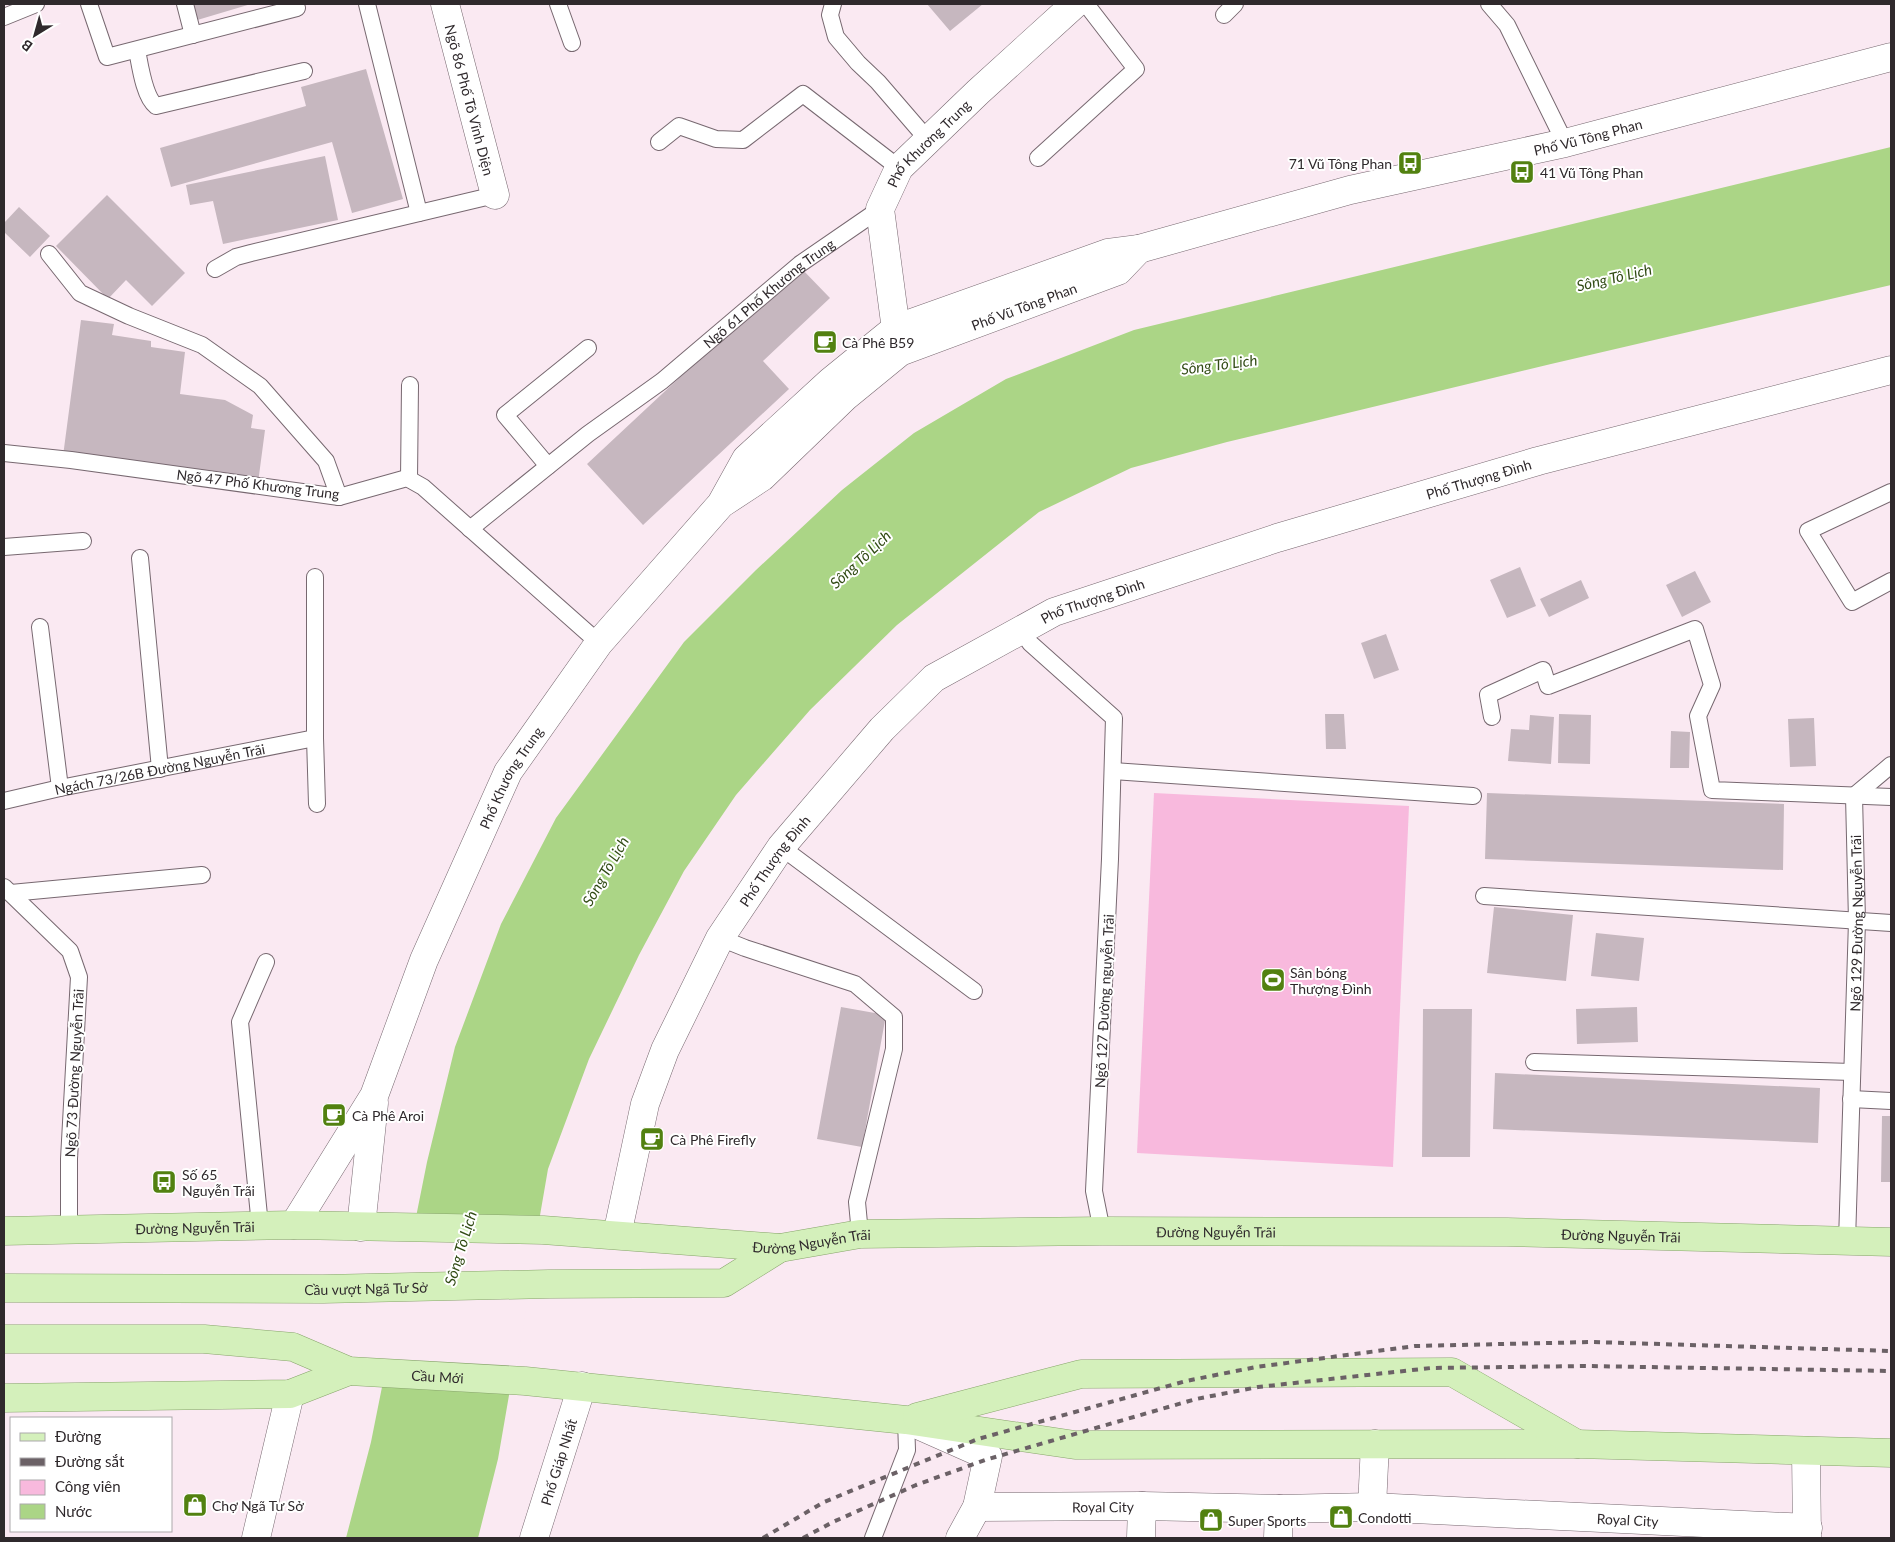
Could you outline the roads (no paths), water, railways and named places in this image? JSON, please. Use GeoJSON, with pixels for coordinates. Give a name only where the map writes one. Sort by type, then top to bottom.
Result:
{"type":"FeatureCollection","features":[{"type":"Feature","properties":{"kind":"main road","name":"Ngõ 86 Phố Tô Vĩnh Diện"},"geometry":{"type":"LineString","coordinates":[[445,4],[495,195]]}},
{"type":"Feature","properties":{"kind":"main road","name":"Phố Khương Trung"},"geometry":{"type":"LineString","coordinates":[[880,208],[900,168],[1075,4]]}},
{"type":"Feature","properties":{"kind":"main road","name":"Phố Vũ Tông Phan"},"geometry":{"type":"LineString","coordinates":[[897,340],[1118,271],[1139,249],[1350,190],[1565,143],[1891,57]]}},
{"type":"Feature","properties":{"kind":"main road"},"geometry":{"type":"LineString","coordinates":[[880,208],[897,340]]}},
{"type":"Feature","properties":{"kind":"main road","name":"Phố Khương Trung"},"geometry":{"type":"LineString","coordinates":[[294,1225],[374,1096],[424,960],[508,772],[599,643],[721,504],[762,477],[844,397],[897,340]]}},
{"type":"Feature","properties":{"kind":"main road","name":"Phố Thượng Đình"},"geometry":{"type":"LineString","coordinates":[[617,1235],[645,1104],[665,1050],[720,938],[781,847],[882,729],[934,678],[1054,612],[1277,538],[1538,461],[1891,370]]}},
{"type":"Feature","properties":{"kind":"main road","name":"Phố Khương Trung"},"geometry":{"type":"LineString","coordinates":[[373,1227],[374,1096]]}},
{"type":"Feature","properties":{"kind":"main road","name":"Đường Nguyễn Trãi"},"geometry":{"type":"LineString","coordinates":[[4,1231],[294,1225],[543,1230],[780,1248],[860,1234],[1102,1231],[1507,1232],[1891,1242]]}},
{"type":"Feature","properties":{"kind":"main road","name":"Cầu vượt Ngã Tư Sở"},"geometry":{"type":"LineString","coordinates":[[4,1288],[323,1289],[549,1284],[724,1283],[780,1248]]}},
{"type":"Feature","properties":{"kind":"main road"},"geometry":{"type":"LineString","coordinates":[[4,1340],[204,1339],[293,1347],[349,1371]]}},
{"type":"Feature","properties":{"kind":"main road"},"geometry":{"type":"LineString","coordinates":[[4,1398],[290,1394],[349,1371]]}},
{"type":"Feature","properties":{"kind":"main road","name":"Cầu Mới"},"geometry":{"type":"LineString","coordinates":[[349,1371],[582,1386]]}},
{"type":"Feature","properties":{"kind":"main road"},"geometry":{"type":"LineString","coordinates":[[906,1420],[1081,1374],[1452,1372],[1577,1444]]}},
{"type":"Feature","properties":{"kind":"main road"},"geometry":{"type":"LineString","coordinates":[[582,1386],[906,1420],[1075,1445],[1577,1444],[1891,1453]]}},
{"type":"Feature","properties":{"kind":"main road","name":"Phố Giáp Nhất"},"geometry":{"type":"LineString","coordinates":[[534,1538],[582,1386]]}},
{"type":"Feature","properties":{"kind":"main road"},"geometry":{"type":"LineString","coordinates":[[256,1538],[290,1394]]}},
{"type":"Feature","properties":{"kind":"main road"},"geometry":{"type":"LineString","coordinates":[[906,1420],[988,1456],[977,1507],[960,1538]]}},
{"type":"Feature","properties":{"kind":"main road"},"geometry":{"type":"LineString","coordinates":[[1372,1507],[1375,1444]]}},
{"type":"Feature","properties":{"kind":"main road","name":"Royal City"},"geometry":{"type":"LineString","coordinates":[[977,1507],[1142,1506],[1279,1509],[1372,1507],[1807,1533],[1806,1450]]}},
{"type":"Feature","properties":{"kind":"main road"},"geometry":{"type":"LineString","coordinates":[[1141,1538],[1142,1506]]}},
{"type":"Feature","properties":{"kind":"main road"},"geometry":{"type":"LineString","coordinates":[[1278,1538],[1279,1509]]}},
{"type":"Feature","properties":{"kind":"lane"},"geometry":{"type":"LineString","coordinates":[[4,18],[36,4]]}},
{"type":"Feature","properties":{"kind":"lane"},"geometry":{"type":"LineString","coordinates":[[89,4],[107,57],[298,8]]}},
{"type":"Feature","properties":{"kind":"lane"},"geometry":{"type":"LineString","coordinates":[[185,4],[193,35]]}},
{"type":"Feature","properties":{"kind":"lane"},"geometry":{"type":"LineString","coordinates":[[367,4],[419,213]]}},
{"type":"Feature","properties":{"kind":"lane"},"geometry":{"type":"LineString","coordinates":[[558,4],[572,43]]}},
{"type":"Feature","properties":{"kind":"lane"},"geometry":{"type":"LineString","coordinates":[[833,4],[830,14],[836,37],[928,140]]}},
{"type":"Feature","properties":{"kind":"lane"},"geometry":{"type":"LineString","coordinates":[[1038,158],[1136,69],[1086,4]]}},
{"type":"Feature","properties":{"kind":"lane"},"geometry":{"type":"LineString","coordinates":[[1489,4],[1508,25],[1565,143]]}},
{"type":"Feature","properties":{"kind":"lane"},"geometry":{"type":"LineString","coordinates":[[136,50],[150,102],[156,106],[304,71]]}},
{"type":"Feature","properties":{"kind":"lane"},"geometry":{"type":"LineString","coordinates":[[659,142],[679,126],[716,139],[743,140],[803,94],[900,168]]}},
{"type":"Feature","properties":{"kind":"lane"},"geometry":{"type":"LineString","coordinates":[[215,269],[236,257],[251,253],[495,195]]}},
{"type":"Feature","properties":{"kind":"lane","name":"Ngõ 61 Phố Khương Trung"},"geometry":{"type":"LineString","coordinates":[[470,529],[588,434],[662,381],[800,264],[880,208]]}},
{"type":"Feature","properties":{"kind":"lane"},"geometry":{"type":"LineString","coordinates":[[49,254],[80,293],[129,316],[202,345],[260,386],[326,461],[339,497]]}},
{"type":"Feature","properties":{"kind":"lane"},"geometry":{"type":"LineString","coordinates":[[548,466],[505,415],[588,348]]}},
{"type":"Feature","properties":{"kind":"lane"},"geometry":{"type":"LineString","coordinates":[[410,385],[410,479],[423,487],[599,643]]}},
{"type":"Feature","properties":{"kind":"lane","name":"Ngõ 47 Phố Khương Trung"},"geometry":{"type":"LineString","coordinates":[[4,453],[71,460],[339,497],[394,481],[410,479]]}},
{"type":"Feature","properties":{"kind":"lane"},"geometry":{"type":"LineString","coordinates":[[1891,492],[1808,531],[1852,602],[1891,581]]}},
{"type":"Feature","properties":{"kind":"lane"},"geometry":{"type":"LineString","coordinates":[[4,547],[83,541]]}},
{"type":"Feature","properties":{"kind":"lane"},"geometry":{"type":"LineString","coordinates":[[140,558],[160,769]]}},
{"type":"Feature","properties":{"kind":"lane"},"geometry":{"type":"LineString","coordinates":[[315,578],[317,804]]}},
{"type":"Feature","properties":{"kind":"lane"},"geometry":{"type":"LineString","coordinates":[[40,627],[60,788]]}},
{"type":"Feature","properties":{"kind":"lane","name":"Ngõ 127 Đường nguyễn Trãi"},"geometry":{"type":"LineString","coordinates":[[1021,629],[1030,643],[1114,718],[1094,1191],[1102,1231]]}},
{"type":"Feature","properties":{"kind":"lane"},"geometry":{"type":"LineString","coordinates":[[1492,717],[1488,695],[1543,670],[1548,686],[1695,629],[1712,685],[1698,716],[1712,790],[1891,797]]}},
{"type":"Feature","properties":{"kind":"lane","name":"Ngách 73/26B Đường Nguyễn Trãi"},"geometry":{"type":"LineString","coordinates":[[4,801],[60,788],[315,738]]}},
{"type":"Feature","properties":{"kind":"lane"},"geometry":{"type":"LineString","coordinates":[[1854,796],[1891,765]]}},
{"type":"Feature","properties":{"kind":"lane"},"geometry":{"type":"LineString","coordinates":[[1113,771],[1473,796]]}},
{"type":"Feature","properties":{"kind":"lane","name":"Ngõ 129 Đường Nguyễn Trãi"},"geometry":{"type":"LineString","coordinates":[[1847,1241],[1857,921],[1854,796]]}},
{"type":"Feature","properties":{"kind":"lane"},"geometry":{"type":"LineString","coordinates":[[781,847],[974,991]]}},
{"type":"Feature","properties":{"kind":"lane"},"geometry":{"type":"LineString","coordinates":[[7,890],[202,874]]}},
{"type":"Feature","properties":{"kind":"lane","name":"Ngõ 73 Đường Nguyễn Trãi"},"geometry":{"type":"LineString","coordinates":[[7,890],[70,952],[79,977],[69,1159],[69,1229]]}},
{"type":"Feature","properties":{"kind":"lane"},"geometry":{"type":"LineString","coordinates":[[1484,896],[1891,923]]}},
{"type":"Feature","properties":{"kind":"lane"},"geometry":{"type":"LineString","coordinates":[[720,938],[855,984],[894,1017],[894,1049],[857,1202],[860,1234]]}},
{"type":"Feature","properties":{"kind":"lane"},"geometry":{"type":"LineString","coordinates":[[260,1226],[240,1022],[266,962]]}},
{"type":"Feature","properties":{"kind":"lane"},"geometry":{"type":"LineString","coordinates":[[1534,1062],[1852,1072]]}},
{"type":"Feature","properties":{"kind":"lane"},"geometry":{"type":"LineString","coordinates":[[1851,1099],[1891,1101]]}},
{"type":"Feature","properties":{"kind":"lane"},"geometry":{"type":"LineString","coordinates":[[873,1538],[907,1450],[906,1420]]}},
{"type":"Feature","properties":{"kind":"water","name":"Sông Tô Lịch"},"geometry":{"type":"Polygon","coordinates":[[[1891,147],[1891,285],[1227,442],[1131,468],[1039,512],[897,625],[810,710],[736,795],[684,871],[639,955],[589,1059],[548,1169],[498,1459],[478,1538],[346,1538],[371,1442],[427,1162],[455,1047],[501,924],[556,818],[684,642],[756,570],[842,490],[914,433],[1006,379],[1134,330],[1891,147]]]}},
{"type":"Feature","properties":{"kind":"railway"},"geometry":{"type":"LineString","coordinates":[[763,1538],[824,1502],[978,1439],[1186,1381],[1256,1367],[1415,1346],[1592,1342],[1891,1351]]}},
{"type":"Feature","properties":{"kind":"railway"},"geometry":{"type":"LineString","coordinates":[[803,1538],[833,1522],[916,1485],[985,1460],[1196,1399],[1258,1387],[1431,1368],[1585,1366],[1891,1371]]}},
{"type":"Feature","properties":{"kind":"place","name":"71 Vũ Tông Phan"},"geometry":{"type":"Point","coordinates":[1410,163]}},
{"type":"Feature","properties":{"kind":"place","name":"41 Vũ Tông Phan"},"geometry":{"type":"Point","coordinates":[1522,172]}},
{"type":"Feature","properties":{"kind":"place","name":"Cà Phê B59"},"geometry":{"type":"Point","coordinates":[825,342]}},
{"type":"Feature","properties":{"kind":"place","name":"Sân bóng Thượng Đình"},"geometry":{"type":"Point","coordinates":[1273,980]}},
{"type":"Feature","properties":{"kind":"place","name":"Cà Phê Aroi"},"geometry":{"type":"Point","coordinates":[334,1115]}},
{"type":"Feature","properties":{"kind":"place","name":"Cà Phê Firefly"},"geometry":{"type":"Point","coordinates":[652,1139]}},
{"type":"Feature","properties":{"kind":"place","name":"Số 65 Nguyễn Trãi"},"geometry":{"type":"Point","coordinates":[164,1182]}},
{"type":"Feature","properties":{"kind":"place","name":"Chợ Ngã Tư Sở"},"geometry":{"type":"Point","coordinates":[195,1505]}},
{"type":"Feature","properties":{"kind":"place","name":"Condotti"},"geometry":{"type":"Point","coordinates":[1341,1517]}},
{"type":"Feature","properties":{"kind":"place","name":"Super Sports"},"geometry":{"type":"Point","coordinates":[1211,1520]}}]}
